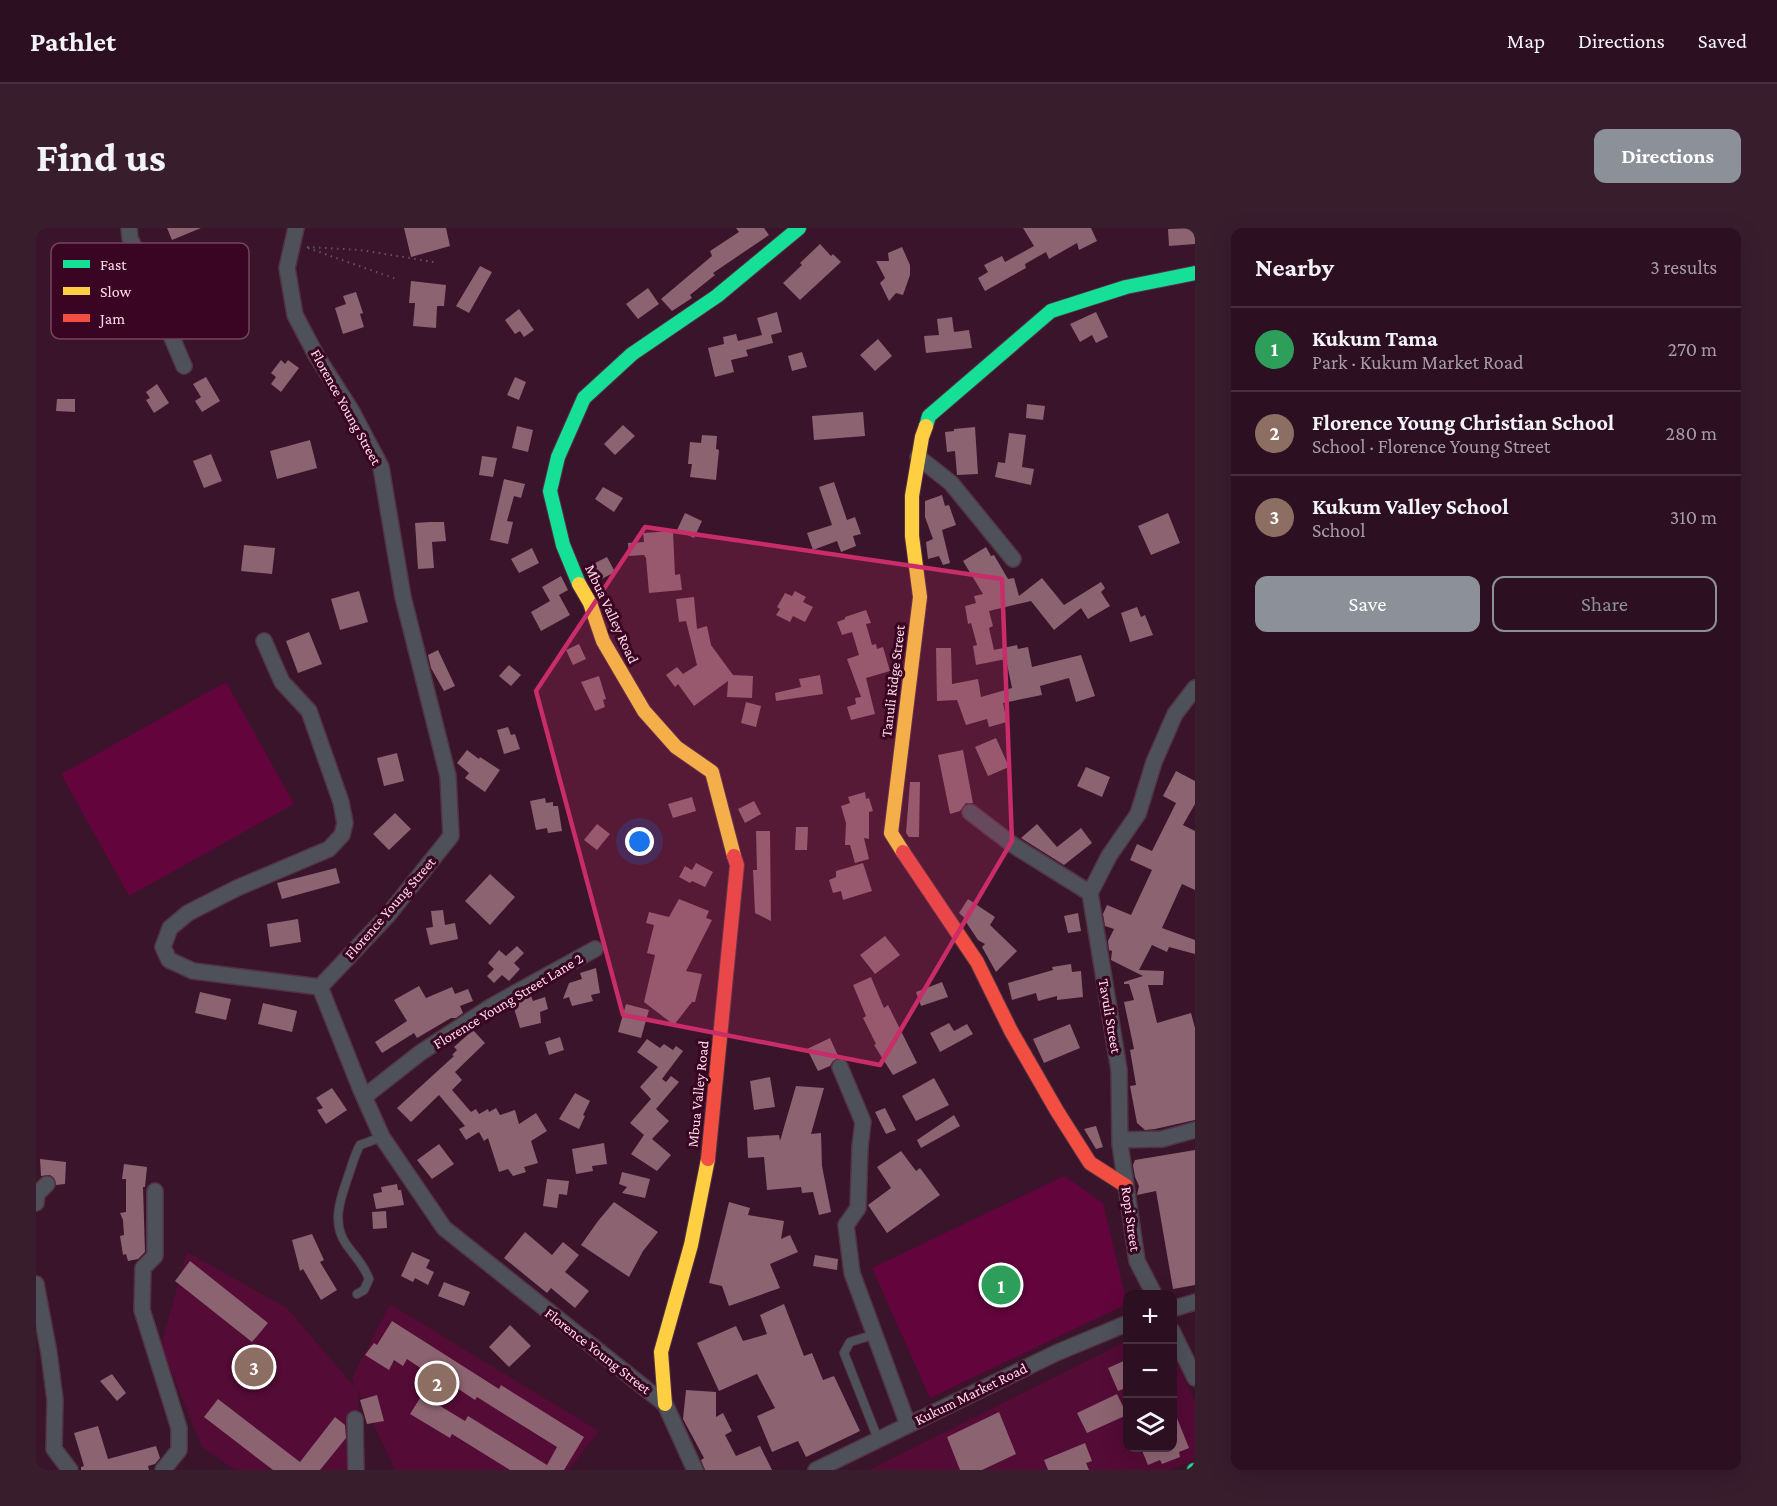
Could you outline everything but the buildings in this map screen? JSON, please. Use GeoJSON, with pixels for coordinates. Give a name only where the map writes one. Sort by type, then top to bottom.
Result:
{"type":"FeatureCollection","features":[{"type":"Feature","properties":{"kind":"street"},"geometry":{"type":"LineString","coordinates":[[129,228],[132,243]]}},
{"type":"Feature","properties":{"kind":"street","name":"Florence Young Street"},"geometry":{"type":"LineString","coordinates":[[296,228],[287,268],[295,315],[316,356],[351,410],[381,467],[403,597],[447,776],[451,836],[388,915],[320,987],[382,1137],[444,1228],[665,1404],[695,1470]]}},
{"type":"Feature","properties":{"kind":"street","name":"Mbua Valley Road"},"geometry":{"type":"LineString","coordinates":[[665,1404],[662,1352],[691,1245],[706,1176],[737,865],[712,772],[676,747],[644,711],[603,641],[590,603],[574,575],[563,544],[550,491],[558,457],[584,398],[632,354],[717,296],[799,228]]}},
{"type":"Feature","properties":{"kind":"street","name":"Tanuli Ridge Street"},"geometry":{"type":"LineString","coordinates":[[1126,1186],[1090,1163],[1011,1031],[977,962],[891,833],[920,597],[912,536],[912,496],[922,437],[929,416],[1051,311],[1126,287],[1195,273]]}},
{"type":"Feature","properties":{"kind":"street"},"geometry":{"type":"LineString","coordinates":[[172,339],[183,366]]}},
{"type":"Feature","properties":{"kind":"street"},"geometry":{"type":"LineString","coordinates":[[918,457],[951,483],[977,512],[1013,559]]}},
{"type":"Feature","properties":{"kind":"street"},"geometry":{"type":"LineString","coordinates":[[264,641],[282,682],[309,711],[341,802],[345,823],[342,836],[328,849],[237,888],[188,913],[170,928],[163,947],[169,960],[193,971],[320,987]]}},
{"type":"Feature","properties":{"kind":"street"},"geometry":{"type":"LineString","coordinates":[[970,813],[1013,845],[1090,893],[1109,856],[1138,814],[1154,762],[1175,714],[1195,688]]}},
{"type":"Feature","properties":{"kind":"street","name":"Tavuli Street"},"geometry":{"type":"LineString","coordinates":[[1090,893],[1119,1070],[1120,1140]]}},
{"type":"Feature","properties":{"kind":"street","name":"Florence Young Street Lane 2"},"geometry":{"type":"LineString","coordinates":[[364,1097],[420,1053],[483,1012],[595,949]]}},
{"type":"Feature","properties":{"kind":"street"},"geometry":{"type":"LineString","coordinates":[[840,1066],[863,1122],[858,1208],[846,1226],[852,1274],[908,1425]]}},
{"type":"Feature","properties":{"kind":"street"},"geometry":{"type":"LineString","coordinates":[[1120,1140],[1162,1139],[1195,1130]]}},
{"type":"Feature","properties":{"kind":"street","name":"Ropi Street"},"geometry":{"type":"LineString","coordinates":[[1120,1140],[1137,1261],[1152,1290]]}},
{"type":"Feature","properties":{"kind":"street"},"geometry":{"type":"LineString","coordinates":[[36,1203],[37,1194],[47,1184]]}},
{"type":"Feature","properties":{"kind":"street"},"geometry":{"type":"LineString","coordinates":[[155,1191],[155,1256],[144,1268],[142,1310],[179,1428],[180,1450],[163,1470]]}},
{"type":"Feature","properties":{"kind":"street"},"geometry":{"type":"LineString","coordinates":[[36,1284],[55,1400],[54,1449],[70,1470]]}},
{"type":"Feature","properties":{"kind":"street"},"geometry":{"type":"LineString","coordinates":[[1177,1308],[1195,1302]]}},
{"type":"Feature","properties":{"kind":"street","name":"Kukum Market Road"},"geometry":{"type":"LineString","coordinates":[[816,1470],[1056,1353],[1123,1325]]}},
{"type":"Feature","properties":{"kind":"street"},"geometry":{"type":"LineString","coordinates":[[1177,1340],[1195,1378]]}},
{"type":"Feature","properties":{"kind":"street"},"geometry":{"type":"LineString","coordinates":[[355,1419],[356,1470]]}},
{"type":"Feature","properties":{"kind":"lane"},"geometry":{"type":"LineString","coordinates":[[357,1294],[364,1290],[369,1279],[364,1266],[345,1243],[339,1229],[338,1213],[342,1191],[355,1153],[360,1145],[382,1137]]}},
{"type":"Feature","properties":{"kind":"lane"},"geometry":{"type":"LineString","coordinates":[[876,1334],[849,1342],[844,1353],[878,1439]]}},
{"type":"Feature","properties":{"kind":"path"},"geometry":{"type":"LineString","coordinates":[[396,279],[305,247],[360,250],[434,262]]}},
{"type":"Feature","properties":{"kind":"highlighted area"},"geometry":{"type":"Polygon","coordinates":[[[645,527],[1002,579],[1012,841],[880,1065],[623,1015],[536,691],[645,527]]]}},
{"type":"Feature","properties":{"kind":"shaded area"},"geometry":{"type":"Polygon","coordinates":[[[226,682],[294,804],[129,896],[61,774],[226,682]]]}},
{"type":"Feature","properties":{"kind":"shaded area"},"geometry":{"type":"Polygon","coordinates":[[[1064,1176],[1103,1203],[1124,1290],[1123,1306],[930,1398],[872,1268],[1064,1176]]]}},
{"type":"Feature","properties":{"kind":"shaded area"},"geometry":{"type":"Polygon","coordinates":[[[187,1252],[287,1308],[355,1387],[352,1378],[390,1304],[599,1431],[569,1470],[395,1470],[358,1391],[362,1470],[235,1470],[201,1446],[161,1345],[187,1252]]]}},
{"type":"Feature","properties":{"kind":"shaded area"},"geometry":{"type":"Polygon","coordinates":[[[1123,1343],[1123,1452],[1177,1452],[1177,1363],[1195,1402],[1195,1459],[1170,1470],[869,1470],[1123,1343]]]}},
{"type":"Feature","properties":{"kind":"traffic: fast"},"geometry":{"type":"LineString","coordinates":[[579,584],[563,545],[550,491],[558,457],[584,398],[632,354],[717,296],[799,228]]}},
{"type":"Feature","properties":{"kind":"traffic: fast"},"geometry":{"type":"LineString","coordinates":[[926,426],[929,416],[1051,311],[1126,287],[1195,273]]}},
{"type":"Feature","properties":{"kind":"traffic: slow"},"geometry":{"type":"LineString","coordinates":[[903,852],[891,833],[920,597],[912,536],[912,496],[926,426]]}},
{"type":"Feature","properties":{"kind":"traffic: slow"},"geometry":{"type":"LineString","coordinates":[[579,584],[590,603],[603,641],[644,711],[676,747],[712,772],[734,856]]}},
{"type":"Feature","properties":{"kind":"traffic: slow"},"geometry":{"type":"LineString","coordinates":[[665,1404],[661,1352],[691,1245],[708,1159]]}},
{"type":"Feature","properties":{"kind":"traffic: jam"},"geometry":{"type":"LineString","coordinates":[[903,852],[977,962],[1011,1031],[1090,1163],[1126,1186]]}},
{"type":"Feature","properties":{"kind":"traffic: jam"},"geometry":{"type":"LineString","coordinates":[[708,1159],[737,865],[734,856]]}},
{"type":"Feature","properties":{"kind":"place","name":"Kukum Tama"},"geometry":{"type":"Point","coordinates":[1001,1285]}},
{"type":"Feature","properties":{"kind":"place","name":"Kukum Valley School"},"geometry":{"type":"Point","coordinates":[254,1367]}},
{"type":"Feature","properties":{"kind":"place","name":"Florence Young Christian School"},"geometry":{"type":"Point","coordinates":[437,1383]}}]}
